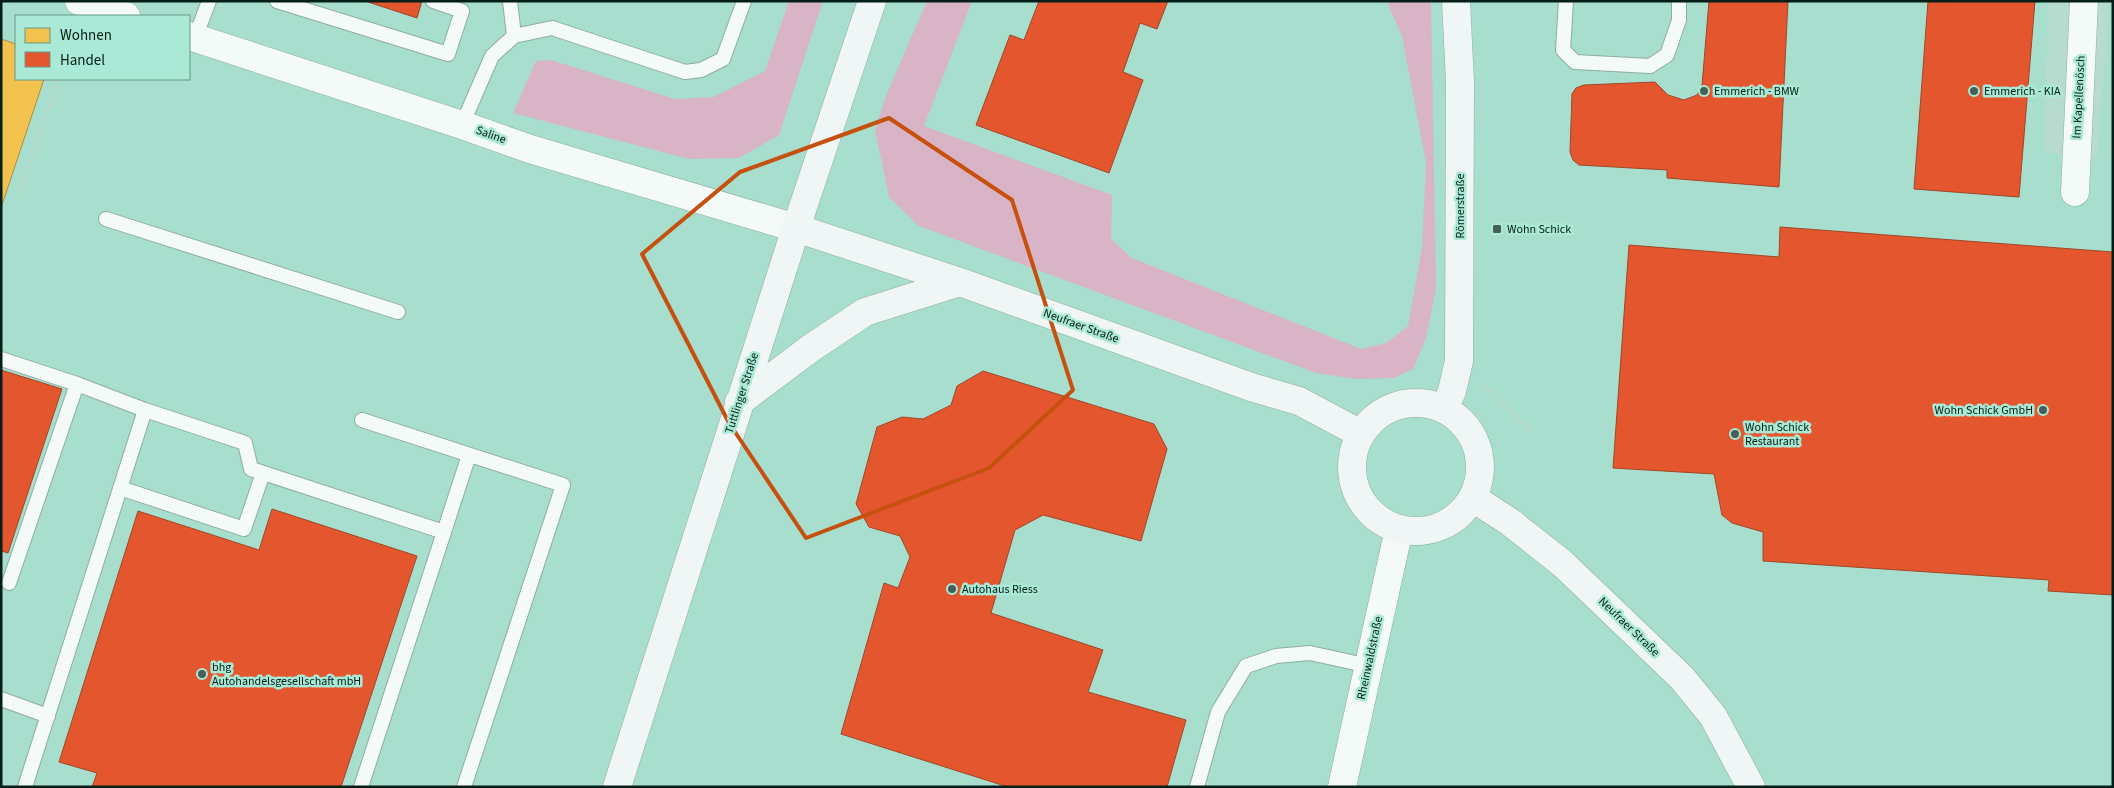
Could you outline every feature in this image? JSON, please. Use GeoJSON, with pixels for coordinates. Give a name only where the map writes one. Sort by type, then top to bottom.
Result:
{"type":"FeatureCollection","features":[{"type":"Feature","properties":{"kind":"street"},"geometry":{"type":"LineString","coordinates":[[79,1],[123,15]]}},
{"type":"Feature","properties":{"kind":"street","name":"Tuttlinger Straße"},"geometry":{"type":"LineString","coordinates":[[617,787],[739,402],[872,1]]}},
{"type":"Feature","properties":{"kind":"street","name":"Römerstraße"},"geometry":{"type":"LineString","coordinates":[[1444,409],[1452,391],[1459,361],[1460,82],[1456,1]]}},
{"type":"Feature","properties":{"kind":"street","name":"Im Kapellenösch"},"geometry":{"type":"LineString","coordinates":[[2075,192],[2084,1]]}},
{"type":"Feature","properties":{"kind":"street","name":"Saline"},"geometry":{"type":"LineString","coordinates":[[192,37],[462,124],[530,149],[796,228]]}},
{"type":"Feature","properties":{"kind":"street","name":"Neufraer Straße"},"geometry":{"type":"LineString","coordinates":[[796,228],[960,282],[1251,387],[1299,400],[1361,434]]}},
{"type":"Feature","properties":{"kind":"street"},"geometry":{"type":"LineString","coordinates":[[739,402],[811,348],[865,312],[960,282]]}},
{"type":"Feature","properties":{"kind":"street"},"geometry":{"type":"LineString","coordinates":[[1417,403],[1444,409],[1466,426],[1478,449],[1480,476],[1473,498],[1457,517],[1440,528],[1420,532],[1399,529],[1374,516],[1357,494],[1353,483],[1352,461],[1354,450],[1361,434],[1374,418],[1392,407],[1417,403]]}},
{"type":"Feature","properties":{"kind":"street","name":"Neufraer Straße"},"geometry":{"type":"LineString","coordinates":[[1473,498],[1510,522],[1563,564],[1682,678],[1713,716],[1751,787]]}},
{"type":"Feature","properties":{"kind":"street","name":"Rheinwaldstraße"},"geometry":{"type":"LineString","coordinates":[[1342,787],[1399,529]]}},
{"type":"Feature","properties":{"kind":"lane"},"geometry":{"type":"LineString","coordinates":[[192,37],[208,1]]}},
{"type":"Feature","properties":{"kind":"lane"},"geometry":{"type":"LineString","coordinates":[[277,1],[448,54],[462,11],[433,1]]}},
{"type":"Feature","properties":{"kind":"lane"},"geometry":{"type":"LineString","coordinates":[[510,1],[514,36]]}},
{"type":"Feature","properties":{"kind":"lane"},"geometry":{"type":"LineString","coordinates":[[462,124],[492,56],[514,36],[552,28],[685,72],[701,70],[723,59],[744,1]]}},
{"type":"Feature","properties":{"kind":"lane"},"geometry":{"type":"LineString","coordinates":[[1566,1],[1563,50],[1575,62],[1650,66],[1667,54],[1678,20],[1679,1]]}},
{"type":"Feature","properties":{"kind":"lane"},"geometry":{"type":"LineString","coordinates":[[106,219],[398,312]]}},
{"type":"Feature","properties":{"kind":"lane"},"geometry":{"type":"LineString","coordinates":[[1,359],[245,443],[251,469],[444,532]]}},
{"type":"Feature","properties":{"kind":"lane"},"geometry":{"type":"LineString","coordinates":[[9,583],[77,384]]}},
{"type":"Feature","properties":{"kind":"lane"},"geometry":{"type":"LineString","coordinates":[[25,787],[145,410]]}},
{"type":"Feature","properties":{"kind":"lane"},"geometry":{"type":"LineString","coordinates":[[362,420],[563,485],[464,787]]}},
{"type":"Feature","properties":{"kind":"lane"},"geometry":{"type":"LineString","coordinates":[[363,786],[469,455]]}},
{"type":"Feature","properties":{"kind":"lane"},"geometry":{"type":"LineString","coordinates":[[120,488],[244,529],[263,473]]}},
{"type":"Feature","properties":{"kind":"lane"},"geometry":{"type":"LineString","coordinates":[[1197,787],[1218,712],[1246,666],[1276,656],[1310,653],[1368,666]]}},
{"type":"Feature","properties":{"kind":"lane"},"geometry":{"type":"LineString","coordinates":[[1,699],[48,716]]}},
{"type":"Feature","properties":{"kind":"path"},"geometry":{"type":"LineString","coordinates":[[20,193],[58,80]]}},
{"type":"Feature","properties":{"kind":"path"},"geometry":{"type":"LineString","coordinates":[[1459,361],[1531,431]]}},
{"type":"Feature","properties":{"kind":"highlighted area"},"geometry":{"type":"Polygon","coordinates":[[[889,118],[1012,200],[1073,390],[989,468],[806,538],[729,423],[642,254],[740,172],[889,118]]]}},
{"type":"Feature","properties":{"kind":"shaded area"},"geometry":{"type":"Polygon","coordinates":[[[1,1],[2048,1],[2044,152],[2097,159],[2109,1],[2113,1],[2113,787],[1,787],[1,1]]]}},
{"type":"Feature","properties":{"kind":"shaded area"},"geometry":{"type":"Polygon","coordinates":[[[789,1],[823,1],[779,135],[739,158],[689,159],[513,113],[536,61],[551,60],[675,99],[714,97],[765,71],[789,1]]]}},
{"type":"Feature","properties":{"kind":"shaded area"},"geometry":{"type":"Polygon","coordinates":[[[927,1],[972,1],[924,126],[1112,195],[1111,239],[1132,258],[1361,349],[1386,343],[1408,326],[1422,248],[1426,163],[1402,36],[1388,5],[1390,1],[1431,1],[1436,289],[1426,338],[1413,369],[1394,378],[1355,379],[1316,373],[919,226],[889,197],[875,130],[886,96],[927,1]]]}},
{"type":"Feature","properties":{"kind":"building: Wohnen"},"geometry":{"type":"Polygon","coordinates":[[[1,39],[15,44],[15,80],[44,80],[1,208],[1,39]]]}},
{"type":"Feature","properties":{"kind":"building: Handel"},"geometry":{"type":"Polygon","coordinates":[[[365,1],[422,1],[417,18],[365,1]]]}},
{"type":"Feature","properties":{"kind":"building: Handel"},"geometry":{"type":"Polygon","coordinates":[[[1039,1],[1168,1],[1157,29],[1140,23],[1123,72],[1143,80],[1109,173],[976,125],[1010,35],[1024,40],[1039,1]]]}},
{"type":"Feature","properties":{"kind":"building: Handel"},"geometry":{"type":"Polygon","coordinates":[[[1709,1],[1788,1],[1779,187],[1667,178],[1667,170],[1579,165],[1573,160],[1570,152],[1572,94],[1576,88],[1584,85],[1655,82],[1668,95],[1684,100],[1697,95],[1702,86],[1709,1]]]}},
{"type":"Feature","properties":{"kind":"building: Handel"},"geometry":{"type":"Polygon","coordinates":[[[1928,1],[2035,1],[2019,197],[1914,189],[1928,1]]]}},
{"type":"Feature","properties":{"kind":"building: Handel"},"geometry":{"type":"Polygon","coordinates":[[[1780,227],[2113,252],[2113,595],[2048,591],[2049,580],[1763,561],[1763,532],[1732,523],[1722,515],[1714,474],[1613,468],[1629,245],[1779,257],[1780,227]]]}},
{"type":"Feature","properties":{"kind":"building: Handel"},"geometry":{"type":"Polygon","coordinates":[[[1,370],[62,389],[8,553],[1,551],[1,370]]]}},
{"type":"Feature","properties":{"kind":"building: Handel"},"geometry":{"type":"Polygon","coordinates":[[[983,371],[1154,424],[1167,449],[1141,541],[1043,515],[1015,530],[991,613],[1103,650],[1088,692],[1186,720],[1167,787],[1008,787],[841,734],[884,583],[898,588],[910,557],[900,536],[869,527],[856,504],[877,427],[902,417],[923,419],[951,405],[957,386],[983,371]]]}},
{"type":"Feature","properties":{"kind":"building: Handel"},"geometry":{"type":"Polygon","coordinates":[[[272,509],[417,556],[341,787],[92,787],[97,773],[59,762],[138,511],[259,550],[272,509]]]}},
{"type":"Feature","properties":{"kind":"place","name":"Emmerich - BMW"},"geometry":{"type":"Point","coordinates":[1704,91]}},
{"type":"Feature","properties":{"kind":"place","name":"Emmerich - KIA"},"geometry":{"type":"Point","coordinates":[1974,91]}},
{"type":"Feature","properties":{"kind":"place","name":"Wohn Schick"},"geometry":{"type":"Point","coordinates":[1497,229]}},
{"type":"Feature","properties":{"kind":"place","name":"Wohn Schick GmbH"},"geometry":{"type":"Point","coordinates":[2043,410]}},
{"type":"Feature","properties":{"kind":"place","name":"Wohn Schick Restaurant"},"geometry":{"type":"Point","coordinates":[1735,434]}},
{"type":"Feature","properties":{"kind":"place","name":"Autohaus Riess"},"geometry":{"type":"Point","coordinates":[952,589]}},
{"type":"Feature","properties":{"kind":"place","name":"bhg Autohandelsgesellschaft mbH"},"geometry":{"type":"Point","coordinates":[202,674]}}]}
